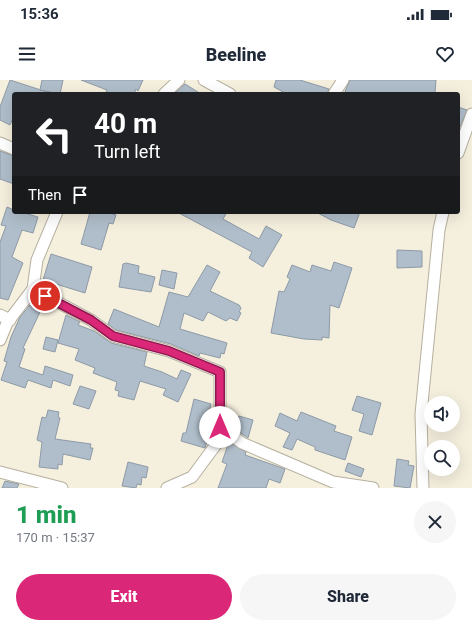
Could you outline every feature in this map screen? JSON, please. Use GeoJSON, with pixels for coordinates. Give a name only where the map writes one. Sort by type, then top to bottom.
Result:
{"type":"FeatureCollection","features":[{"type":"Feature","properties":{"kind":"street"},"geometry":{"type":"LineString","coordinates":[[166,92],[179,80]]}},
{"type":"Feature","properties":{"kind":"street"},"geometry":{"type":"LineString","coordinates":[[204,80],[226,92]]}},
{"type":"Feature","properties":{"kind":"street"},"geometry":{"type":"LineString","coordinates":[[460,147],[472,114]]}},
{"type":"Feature","properties":{"kind":"street"},"geometry":{"type":"LineString","coordinates":[[0,143],[12,148]]}},
{"type":"Feature","properties":{"kind":"street"},"geometry":{"type":"LineString","coordinates":[[0,340],[5,318],[33,289],[37,260],[56,214]]}},
{"type":"Feature","properties":{"kind":"street"},"geometry":{"type":"LineString","coordinates":[[422,488],[421,414],[439,230],[443,214]]}},
{"type":"Feature","properties":{"kind":"street"},"geometry":{"type":"LineString","coordinates":[[33,289],[91,320],[113,336],[169,351],[220,372],[220,427],[242,443],[333,482],[373,488]]}},
{"type":"Feature","properties":{"kind":"street"},"geometry":{"type":"LineString","coordinates":[[167,488],[192,477],[226,431]]}},
{"type":"Feature","properties":{"kind":"street"},"geometry":{"type":"LineString","coordinates":[[0,472],[62,488]]}},
{"type":"Feature","properties":{"kind":"building"},"geometry":{"type":"Polygon","coordinates":[[[10,80],[47,92],[12,92],[12,120],[10,125],[0,120],[0,107],[10,80]]]}},
{"type":"Feature","properties":{"kind":"building"},"geometry":{"type":"Polygon","coordinates":[[[42,80],[63,80],[60,92],[40,90],[42,80]]]}},
{"type":"Feature","properties":{"kind":"building"},"geometry":{"type":"Polygon","coordinates":[[[81,80],[143,80],[138,91],[136,89],[135,92],[106,92],[107,90],[81,80]]]}},
{"type":"Feature","properties":{"kind":"building"},"geometry":{"type":"Polygon","coordinates":[[[276,80],[300,80],[329,89],[328,92],[283,92],[274,87],[276,80]]]}},
{"type":"Feature","properties":{"kind":"building"},"geometry":{"type":"Polygon","coordinates":[[[350,80],[436,80],[435,92],[345,92],[350,80]]]}},
{"type":"Feature","properties":{"kind":"building"},"geometry":{"type":"Polygon","coordinates":[[[185,84],[198,92],[176,92],[185,84]]]}},
{"type":"Feature","properties":{"kind":"building"},"geometry":{"type":"Polygon","coordinates":[[[460,108],[467,110],[460,127],[460,108]]]}},
{"type":"Feature","properties":{"kind":"building"},"geometry":{"type":"Polygon","coordinates":[[[0,151],[12,155],[12,183],[0,179],[0,151]]]}},
{"type":"Feature","properties":{"kind":"building"},"geometry":{"type":"Polygon","coordinates":[[[7,207],[12,209],[12,214],[28,214],[38,217],[33,233],[22,230],[12,257],[23,263],[8,300],[0,298],[0,242],[6,226],[1,225],[7,207]]]}},
{"type":"Feature","properties":{"kind":"building"},"geometry":{"type":"Polygon","coordinates":[[[89,214],[116,215],[113,224],[109,223],[101,250],[81,244],[89,214]]]}},
{"type":"Feature","properties":{"kind":"building"},"geometry":{"type":"Polygon","coordinates":[[[181,214],[226,214],[223,219],[259,239],[266,226],[282,235],[263,267],[249,258],[252,252],[181,214]]]}},
{"type":"Feature","properties":{"kind":"building"},"geometry":{"type":"Polygon","coordinates":[[[320,214],[359,214],[354,228],[331,220],[320,214]]]}},
{"type":"Feature","properties":{"kind":"building"},"geometry":{"type":"Polygon","coordinates":[[[397,250],[422,251],[422,267],[397,268],[397,250]]]}},
{"type":"Feature","properties":{"kind":"building"},"geometry":{"type":"Polygon","coordinates":[[[51,254],[92,267],[85,293],[43,280],[51,254]]]}},
{"type":"Feature","properties":{"kind":"building"},"geometry":{"type":"Polygon","coordinates":[[[334,262],[352,268],[339,308],[330,305],[329,338],[322,337],[322,340],[304,339],[271,333],[279,291],[284,292],[290,279],[287,277],[292,265],[310,272],[312,265],[331,271],[334,262]]]}},
{"type":"Feature","properties":{"kind":"building"},"geometry":{"type":"Polygon","coordinates":[[[126,263],[139,266],[138,273],[155,277],[151,292],[119,287],[123,264],[126,263]]]}},
{"type":"Feature","properties":{"kind":"building"},"geometry":{"type":"Polygon","coordinates":[[[207,265],[220,272],[210,291],[239,305],[241,308],[239,312],[241,313],[237,321],[230,318],[226,321],[208,312],[203,321],[184,313],[180,329],[227,343],[224,354],[221,353],[220,358],[200,353],[199,356],[171,344],[116,330],[108,324],[114,309],[159,327],[169,292],[188,297],[207,265]]]}},
{"type":"Feature","properties":{"kind":"building"},"geometry":{"type":"Polygon","coordinates":[[[162,270],[177,273],[174,289],[159,285],[162,270]]]}},
{"type":"Feature","properties":{"kind":"building"},"geometry":{"type":"Polygon","coordinates":[[[30,305],[41,310],[23,348],[25,349],[19,367],[43,375],[45,366],[73,375],[70,386],[53,380],[51,388],[28,380],[25,388],[1,380],[7,362],[4,361],[11,337],[20,317],[30,305]]]}},
{"type":"Feature","properties":{"kind":"building"},"geometry":{"type":"Polygon","coordinates":[[[66,315],[80,322],[78,325],[94,331],[111,343],[147,352],[144,366],[177,379],[181,370],[191,374],[178,402],[163,395],[166,389],[140,381],[134,400],[118,396],[119,391],[115,390],[117,382],[93,373],[95,368],[75,360],[79,349],[58,343],[66,315]]]}},
{"type":"Feature","properties":{"kind":"building"},"geometry":{"type":"Polygon","coordinates":[[[46,337],[58,340],[55,352],[43,349],[46,337]]]}},
{"type":"Feature","properties":{"kind":"building"},"geometry":{"type":"Polygon","coordinates":[[[80,386],[96,391],[89,409],[73,404],[80,386]]]}},
{"type":"Feature","properties":{"kind":"building"},"geometry":{"type":"Polygon","coordinates":[[[357,396],[381,403],[372,435],[359,431],[364,414],[352,410],[357,396]]]}},
{"type":"Feature","properties":{"kind":"building"},"geometry":{"type":"Polygon","coordinates":[[[194,399],[211,404],[205,428],[210,429],[205,448],[181,441],[183,433],[186,433],[194,399]]]}},
{"type":"Feature","properties":{"kind":"building"},"geometry":{"type":"Polygon","coordinates":[[[48,410],[59,412],[58,417],[60,418],[55,439],[91,444],[90,448],[93,448],[90,460],[63,454],[62,465],[58,464],[58,469],[39,467],[42,442],[37,440],[42,417],[46,418],[48,410]]]}},
{"type":"Feature","properties":{"kind":"building"},"geometry":{"type":"Polygon","coordinates":[[[301,412],[336,426],[334,431],[352,437],[345,460],[315,450],[315,447],[297,439],[292,450],[283,447],[290,433],[275,426],[280,413],[297,421],[301,412]]]}},
{"type":"Feature","properties":{"kind":"building"},"geometry":{"type":"Polygon","coordinates":[[[239,416],[253,420],[248,438],[235,429],[239,416]]]}},
{"type":"Feature","properties":{"kind":"building"},"geometry":{"type":"Polygon","coordinates":[[[229,442],[246,452],[245,455],[285,469],[280,483],[269,479],[266,488],[218,488],[227,464],[222,462],[229,442]]]}},
{"type":"Feature","properties":{"kind":"building"},"geometry":{"type":"Polygon","coordinates":[[[397,459],[409,461],[408,465],[414,466],[410,488],[394,486],[397,459]]]}},
{"type":"Feature","properties":{"kind":"building"},"geometry":{"type":"Polygon","coordinates":[[[128,462],[148,467],[146,478],[142,477],[141,485],[137,484],[136,488],[122,486],[128,462]]]}},
{"type":"Feature","properties":{"kind":"building"},"geometry":{"type":"Polygon","coordinates":[[[348,463],[364,469],[361,477],[345,471],[348,463]]]}},
{"type":"Feature","properties":{"kind":"building"},"geometry":{"type":"Polygon","coordinates":[[[5,481],[19,484],[17,488],[2,488],[5,481]]]}},
{"type":"Feature","properties":{"kind":"route"},"geometry":{"type":"LineString","coordinates":[[45,296],[91,320],[113,336],[169,351],[220,372],[220,427]]}}]}
